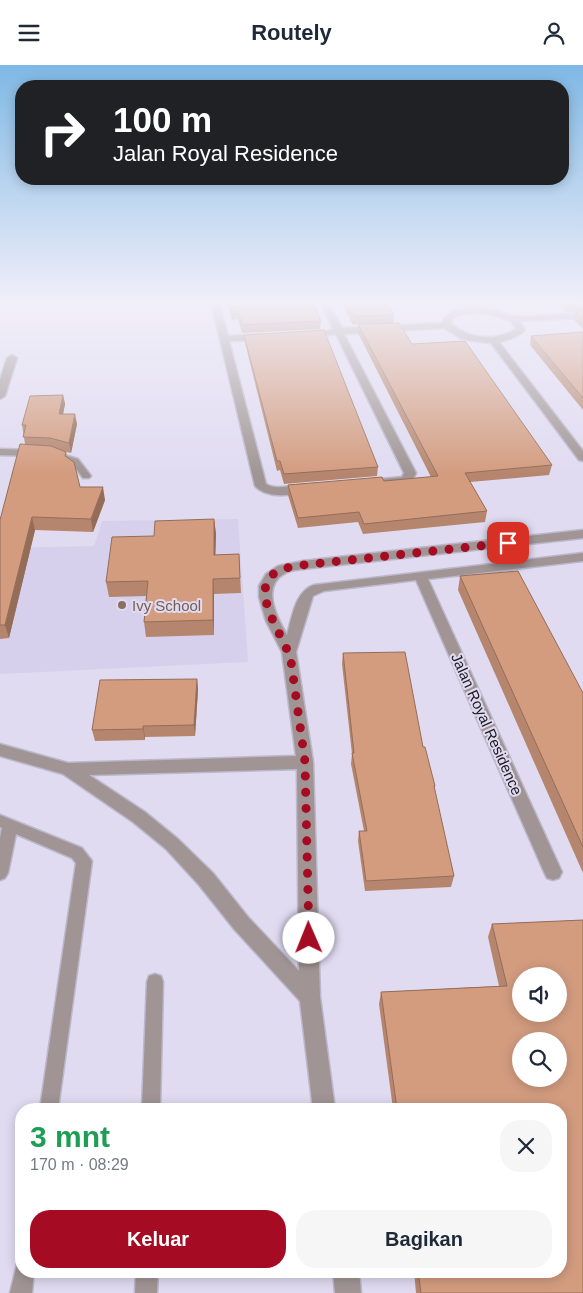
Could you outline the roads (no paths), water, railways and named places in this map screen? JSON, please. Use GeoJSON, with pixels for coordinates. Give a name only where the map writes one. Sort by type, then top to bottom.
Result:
{"type":"FeatureCollection","features":[{"type":"Feature","properties":{"kind":"street"},"geometry":{"type":"LineString","coordinates":[[0,396],[12,359]]}},
{"type":"Feature","properties":{"kind":"street"},"geometry":{"type":"LineString","coordinates":[[230,359],[261,486],[271,491],[319,487]]}},
{"type":"Feature","properties":{"kind":"street"},"geometry":{"type":"LineString","coordinates":[[352,359],[410,473],[409,477],[405,480],[376,482]]}},
{"type":"Feature","properties":{"kind":"street"},"geometry":{"type":"LineString","coordinates":[[508,359],[583,458]]}},
{"type":"Feature","properties":{"kind":"street"},"geometry":{"type":"LineString","coordinates":[[323,1103],[310,997],[305,762],[290,657],[263,593],[267,581],[279,570],[303,565],[583,534]]}},
{"type":"Feature","properties":{"kind":"street"},"geometry":{"type":"LineString","coordinates":[[290,657],[307,593],[330,586],[583,557]]}},
{"type":"Feature","properties":{"kind":"street","name":"Jalan Royal Residence"},"geometry":{"type":"LineString","coordinates":[[421,577],[553,872]]}},
{"type":"Feature","properties":{"kind":"street"},"geometry":{"type":"LineString","coordinates":[[0,749],[68,769],[139,817],[172,844],[206,879],[241,923],[310,997]]}},
{"type":"Feature","properties":{"kind":"street"},"geometry":{"type":"LineString","coordinates":[[68,769],[305,762]]}},
{"type":"Feature","properties":{"kind":"street"},"geometry":{"type":"LineString","coordinates":[[347,1278],[348,1293]]}},
{"type":"Feature","properties":{"kind":"lane"},"geometry":{"type":"LineString","coordinates":[[0,452],[33,452],[59,455],[75,461],[86,476]]}},
{"type":"Feature","properties":{"kind":"lane"},"geometry":{"type":"LineString","coordinates":[[0,873],[5,823],[76,853],[84,861],[50,1103]]}},
{"type":"Feature","properties":{"kind":"lane"},"geometry":{"type":"LineString","coordinates":[[152,1103],[155,982]]}},
{"type":"Feature","properties":{"kind":"lane"},"geometry":{"type":"LineString","coordinates":[[21,1293],[23,1278]]}},
{"type":"Feature","properties":{"kind":"lane"},"geometry":{"type":"LineString","coordinates":[[146,1278],[146,1293]]}},
{"type":"Feature","properties":{"kind":"place","name":"Ivy School"},"geometry":{"type":"Point","coordinates":[122,605]}}]}
